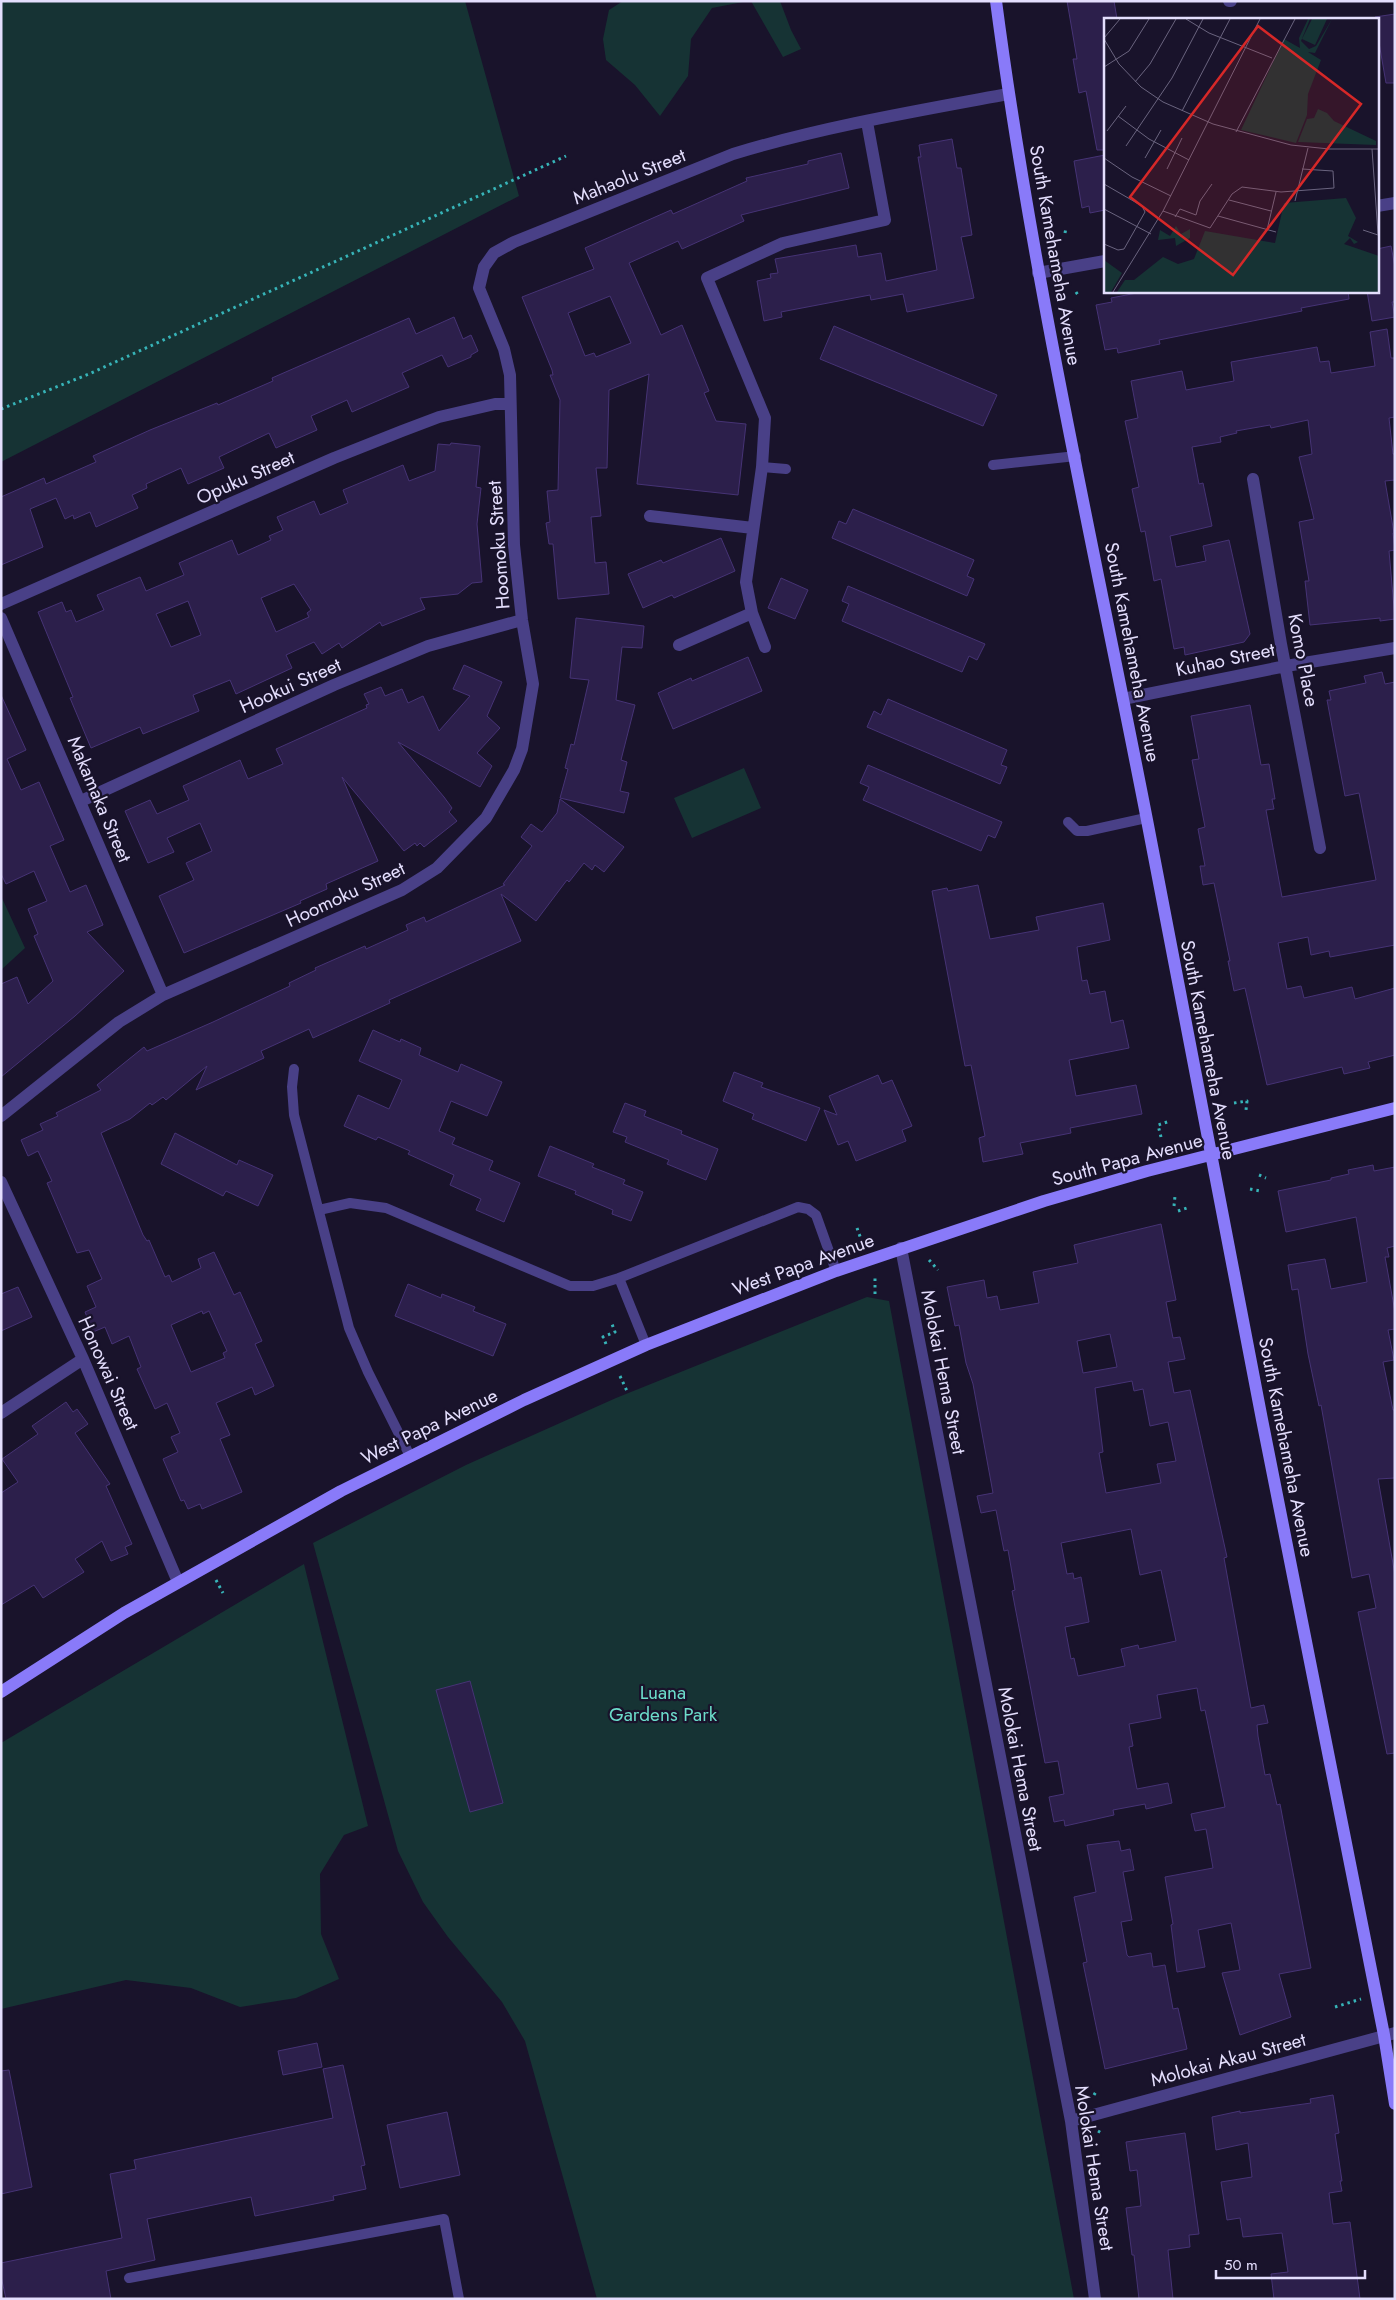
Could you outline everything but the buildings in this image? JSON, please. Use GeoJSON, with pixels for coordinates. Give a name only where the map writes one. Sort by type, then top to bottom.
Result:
{"type":"FeatureCollection","features":[{"type":"Feature","properties":{"kind":"street","name":"South Kamehameha Avenue"},"geometry":{"type":"LineString","coordinates":[[996,1],[1008,94],[1038,273],[1076,456],[1210,1156],[1389,2034],[1395,2104]]}},
{"type":"Feature","properties":{"kind":"street","name":"Mahaolu Street"},"geometry":{"type":"LineString","coordinates":[[510,404],[510,375],[504,349],[479,288],[484,267],[494,253],[514,242],[733,154],[764,145],[867,122],[1008,94]]}},
{"type":"Feature","properties":{"kind":"street"},"geometry":{"type":"LineString","coordinates":[[765,648],[752,613],[746,582],[762,467],[765,418],[707,278],[783,243],[885,220],[867,122]]}},
{"type":"Feature","properties":{"kind":"street"},"geometry":{"type":"LineString","coordinates":[[1378,206],[1395,203]]}},
{"type":"Feature","properties":{"kind":"street"},"geometry":{"type":"LineString","coordinates":[[1038,273],[1104,261]]}},
{"type":"Feature","properties":{"kind":"street","name":"Opuku Street"},"geometry":{"type":"LineString","coordinates":[[1,604],[334,458],[439,416],[495,404],[510,404]]}},
{"type":"Feature","properties":{"kind":"street","name":"Hoomoku Street"},"geometry":{"type":"LineString","coordinates":[[1,1116],[119,1022],[163,996],[402,890],[437,868],[486,818],[514,770],[522,749],[533,684],[522,620],[514,545],[510,404]]}},
{"type":"Feature","properties":{"kind":"street","name":"Komo Place"},"geometry":{"type":"LineString","coordinates":[[1253,479],[1320,848]]}},
{"type":"Feature","properties":{"kind":"street"},"geometry":{"type":"LineString","coordinates":[[650,516],[753,528]]}},
{"type":"Feature","properties":{"kind":"street"},"geometry":{"type":"LineString","coordinates":[[679,646],[752,613]]}},
{"type":"Feature","properties":{"kind":"street","name":"Makamaka Street"},"geometry":{"type":"LineString","coordinates":[[1,618],[163,996]]}},
{"type":"Feature","properties":{"kind":"street","name":"Hookui Street"},"geometry":{"type":"LineString","coordinates":[[81,801],[334,685],[428,646],[522,620]]}},
{"type":"Feature","properties":{"kind":"street","name":"Kuhao Street"},"geometry":{"type":"LineString","coordinates":[[1123,699],[1286,666],[1395,648]]}},
{"type":"Feature","properties":{"kind":"street","name":"South Papa Avenue"},"geometry":{"type":"LineString","coordinates":[[901,1248],[1044,1201],[1147,1171],[1395,1108]]}},
{"type":"Feature","properties":{"kind":"street","name":"Honowai Street"},"geometry":{"type":"LineString","coordinates":[[1,1182],[83,1359],[178,1582]]}},
{"type":"Feature","properties":{"kind":"street","name":"West Papa Avenue"},"geometry":{"type":"LineString","coordinates":[[1,1692],[124,1613],[341,1491],[410,1456],[524,1400],[646,1345],[836,1271],[901,1248]]}},
{"type":"Feature","properties":{"kind":"street","name":"Molokai Hema Street"},"geometry":{"type":"LineString","coordinates":[[901,1248],[1071,2121],[1095,2299]]}},
{"type":"Feature","properties":{"kind":"street"},"geometry":{"type":"LineString","coordinates":[[1,1413],[83,1359]]}},
{"type":"Feature","properties":{"kind":"street","name":"Molokai Akau Street"},"geometry":{"type":"LineString","coordinates":[[1071,2121],[1389,2034]]}},
{"type":"Feature","properties":{"kind":"lane"},"geometry":{"type":"LineString","coordinates":[[993,465],[1076,456]]}},
{"type":"Feature","properties":{"kind":"lane"},"geometry":{"type":"LineString","coordinates":[[762,467],[786,469]]}},
{"type":"Feature","properties":{"kind":"lane"},"geometry":{"type":"LineString","coordinates":[[1068,822],[1077,831],[1087,831],[1146,818]]}},
{"type":"Feature","properties":{"kind":"lane"},"geometry":{"type":"LineString","coordinates":[[294,1069],[292,1087],[294,1115],[349,1328],[368,1372],[410,1456]]}},
{"type":"Feature","properties":{"kind":"lane"},"geometry":{"type":"LineString","coordinates":[[319,1210],[350,1203],[386,1208],[570,1286],[593,1286],[620,1278],[798,1207],[808,1209],[816,1215],[836,1271]]}},
{"type":"Feature","properties":{"kind":"lane"},"geometry":{"type":"LineString","coordinates":[[620,1278],[646,1345]]}},
{"type":"Feature","properties":{"kind":"lane"},"geometry":{"type":"LineString","coordinates":[[129,2278],[444,2219],[459,2299]]}},
{"type":"Feature","properties":{"kind":"path"},"geometry":{"type":"LineString","coordinates":[[1,409],[90,374],[566,156]]}},
{"type":"Feature","properties":{"kind":"path"},"geometry":{"type":"LineString","coordinates":[[1065,233],[1066,228]]}},
{"type":"Feature","properties":{"kind":"path"},"geometry":{"type":"LineString","coordinates":[[1234,1103],[1247,1101],[1246,1110]]}},
{"type":"Feature","properties":{"kind":"path"},"geometry":{"type":"LineString","coordinates":[[1162,1137],[1158,1125],[1170,1121]]}},
{"type":"Feature","properties":{"kind":"path"},"geometry":{"type":"LineString","coordinates":[[1259,1175],[1266,1178]]}},
{"type":"Feature","properties":{"kind":"path"},"geometry":{"type":"LineString","coordinates":[[1250,1189],[1260,1190]]}},
{"type":"Feature","properties":{"kind":"path"},"geometry":{"type":"LineString","coordinates":[[1174,1206],[1175,1196]]}},
{"type":"Feature","properties":{"kind":"path"},"geometry":{"type":"LineString","coordinates":[[1178,1211],[1190,1207]]}},
{"type":"Feature","properties":{"kind":"path"},"geometry":{"type":"LineString","coordinates":[[858,1228],[862,1242]]}},
{"type":"Feature","properties":{"kind":"path"},"geometry":{"type":"LineString","coordinates":[[929,1260],[938,1270]]}},
{"type":"Feature","properties":{"kind":"path"},"geometry":{"type":"LineString","coordinates":[[875,1294],[876,1278]]}},
{"type":"Feature","properties":{"kind":"path"},"geometry":{"type":"LineString","coordinates":[[606,1344],[603,1337],[615,1332],[612,1324]]}},
{"type":"Feature","properties":{"kind":"path"},"geometry":{"type":"LineString","coordinates":[[620,1376],[627,1391]]}},
{"type":"Feature","properties":{"kind":"path"},"geometry":{"type":"LineString","coordinates":[[216,1580],[223,1593]]}},
{"type":"Feature","properties":{"kind":"path"},"geometry":{"type":"LineString","coordinates":[[1335,2007],[1361,1999]]}},
{"type":"Feature","properties":{"kind":"path"},"geometry":{"type":"LineString","coordinates":[[1094,2095],[1097,2090]]}},
{"type":"Feature","properties":{"kind":"path"},"geometry":{"type":"LineString","coordinates":[[1098,2131],[1103,2134]]}},
{"type":"Feature","properties":{"kind":"green space"},"geometry":{"type":"Polygon","coordinates":[[[1,1],[465,1],[519,196],[1,462],[1,1]]]}},
{"type":"Feature","properties":{"kind":"green space"},"geometry":{"type":"Polygon","coordinates":[[[623,1],[748,1],[712,8],[691,39],[688,76],[660,116],[635,85],[606,60],[603,39],[609,10],[623,1]]]}},
{"type":"Feature","properties":{"kind":"green space"},"geometry":{"type":"Polygon","coordinates":[[[751,1],[780,1],[791,30],[801,49],[783,57],[751,1]]]}},
{"type":"Feature","properties":{"kind":"green space"},"geometry":{"type":"Polygon","coordinates":[[[744,768],[761,808],[692,838],[674,798],[744,768]]]}},
{"type":"Feature","properties":{"kind":"green space"},"geometry":{"type":"Polygon","coordinates":[[[1,896],[25,948],[1,970],[1,896]]]}},
{"type":"Feature","properties":{"kind":"green space","name":"Luana Gardens Park"},"geometry":{"type":"Polygon","coordinates":[[[867,1297],[889,1301],[1074,2299],[597,2299],[525,2041],[502,2002],[448,1937],[423,1902],[398,1851],[313,1543],[466,1465],[616,1398],[867,1297]]]}},
{"type":"Feature","properties":{"kind":"green space"},"geometry":{"type":"Polygon","coordinates":[[[304,1564],[368,1826],[344,1835],[320,1874],[321,1934],[339,1979],[296,1998],[240,2007],[191,1988],[126,1980],[1,2009],[1,1743],[304,1564]]]}}]}
